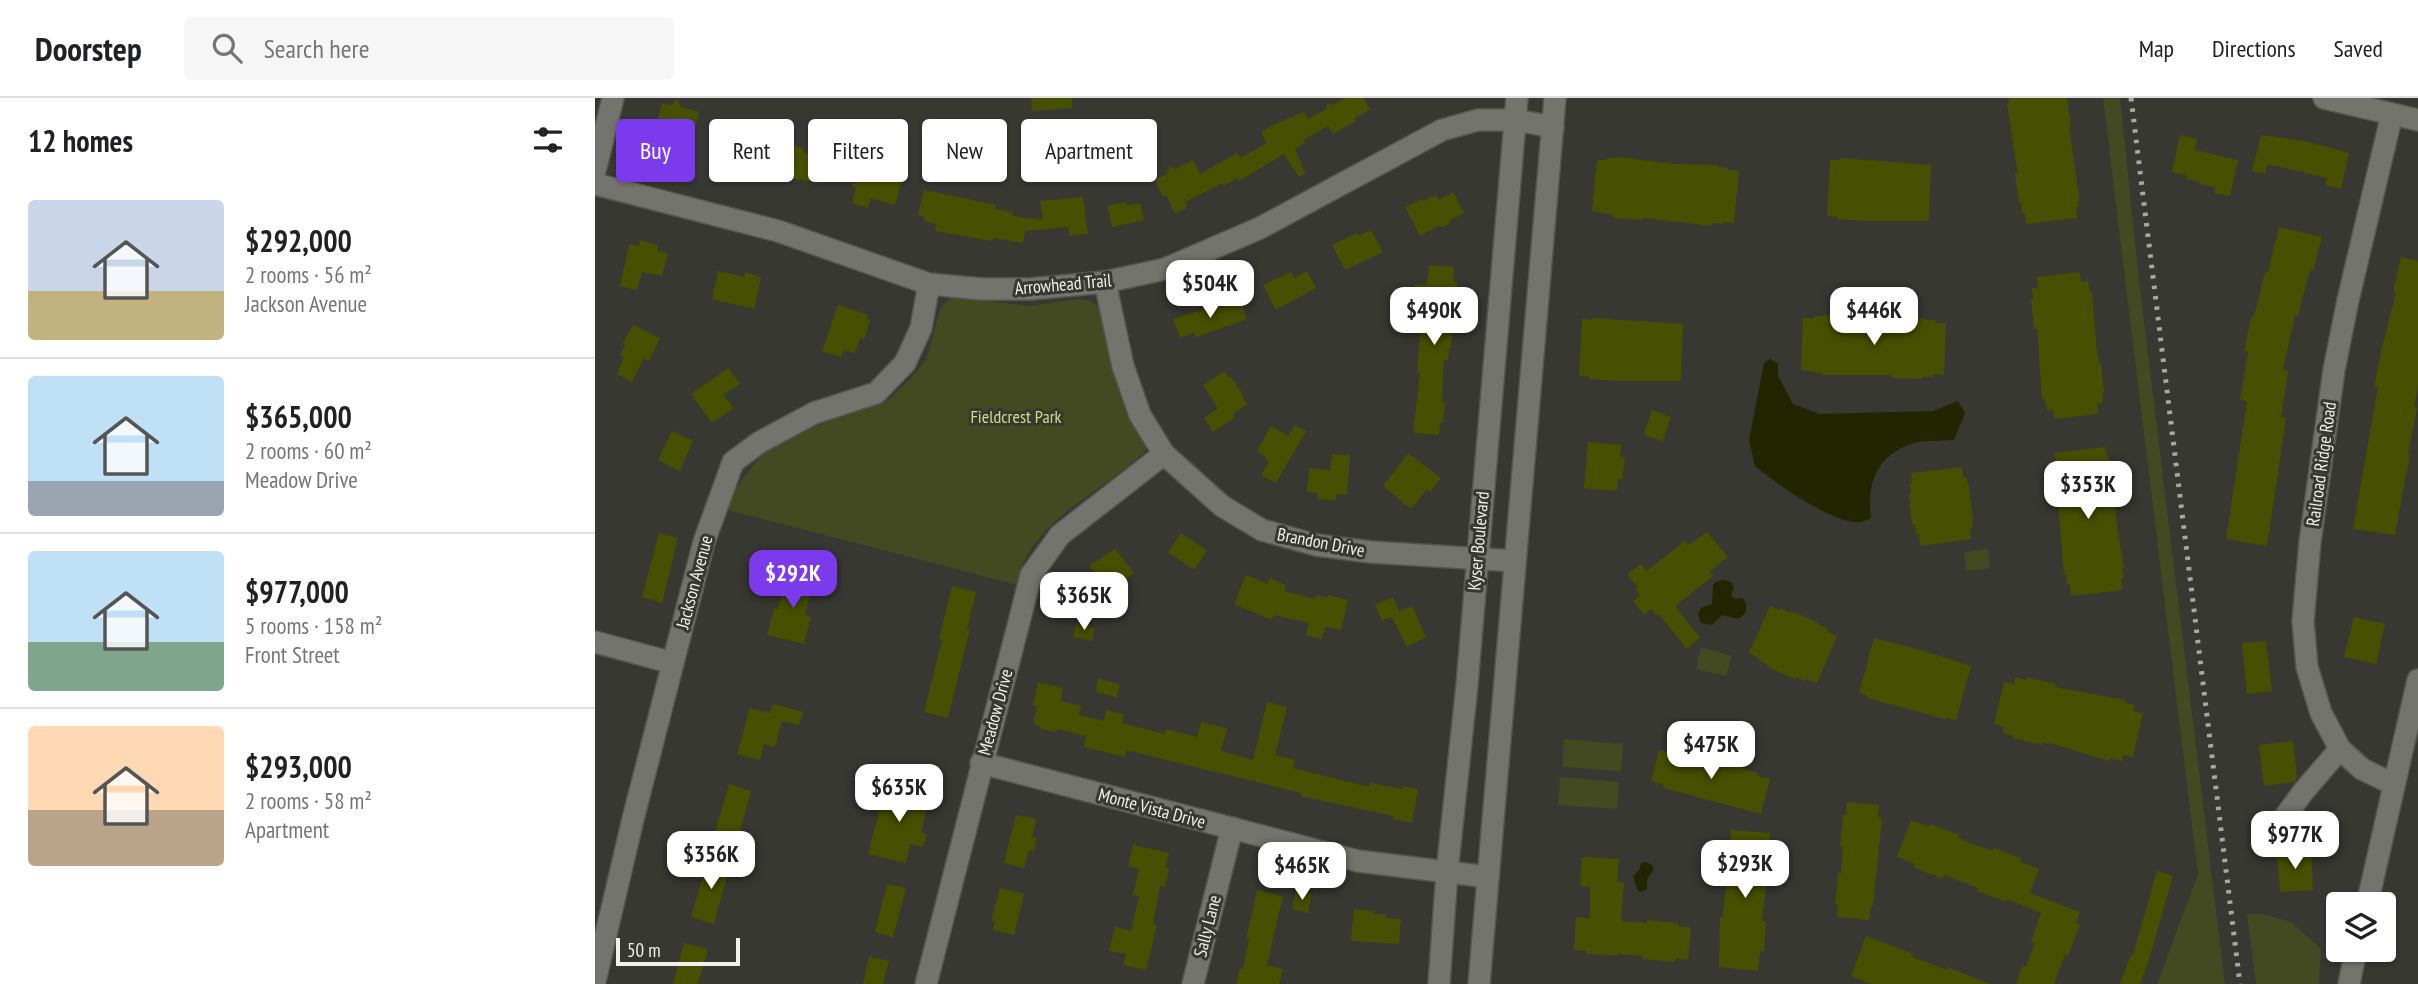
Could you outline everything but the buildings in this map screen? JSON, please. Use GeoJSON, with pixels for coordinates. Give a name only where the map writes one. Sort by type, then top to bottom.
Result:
{"type":"FeatureCollection","features":[{"type":"Feature","properties":{"kind":"street"},"geometry":{"type":"LineString","coordinates":[[595,171],[613,98]]}},
{"type":"Feature","properties":{"kind":"street","name":"Kyser Boulevard"},"geometry":{"type":"LineString","coordinates":[[1440,984],[1447,872],[1467,685],[1517,98]]}},
{"type":"Feature","properties":{"kind":"street"},"geometry":{"type":"LineString","coordinates":[[1479,984],[1555,98]]}},
{"type":"Feature","properties":{"kind":"street"},"geometry":{"type":"LineString","coordinates":[[2325,98],[2418,120]]}},
{"type":"Feature","properties":{"kind":"street","name":"Railroad Ridge Road"},"geometry":{"type":"LineString","coordinates":[[2392,114],[2348,300],[2335,370],[2309,542],[2303,621],[2307,667],[2321,713],[2340,749],[2362,769],[2393,785]]}},
{"type":"Feature","properties":{"kind":"street","name":"Arrowhead Trail"},"geometry":{"type":"LineString","coordinates":[[595,184],[778,231],[929,284],[982,289],[1030,289],[1105,282],[1165,269],[1260,228],[1442,130],[1478,120],[1515,120],[1553,127]]}},
{"type":"Feature","properties":{"kind":"street","name":"Brandon Drive"},"geometry":{"type":"LineString","coordinates":[[1105,282],[1123,366],[1140,415],[1164,454],[1222,506],[1262,530],[1316,545],[1515,561]]}},
{"type":"Feature","properties":{"kind":"street","name":"Jackson Avenue"},"geometry":{"type":"LineString","coordinates":[[595,981],[704,542],[733,462],[760,442],[814,414],[876,393],[905,363],[921,328],[929,284]]}},
{"type":"Feature","properties":{"kind":"street","name":"Meadow Drive"},"geometry":{"type":"LineString","coordinates":[[926,984],[1031,575],[1060,535],[1164,454]]}},
{"type":"Feature","properties":{"kind":"street"},"geometry":{"type":"LineString","coordinates":[[595,642],[673,663]]}},
{"type":"Feature","properties":{"kind":"street"},"geometry":{"type":"LineString","coordinates":[[2370,892],[2418,680]]}},
{"type":"Feature","properties":{"kind":"street"},"geometry":{"type":"LineString","coordinates":[[1467,685],[1504,686]]}},
{"type":"Feature","properties":{"kind":"street"},"geometry":{"type":"LineString","coordinates":[[2268,840],[2303,792],[2340,749]]}},
{"type":"Feature","properties":{"kind":"street","name":"Monte Vista Drive"},"geometry":{"type":"LineString","coordinates":[[981,763],[1358,861],[1488,877]]}},
{"type":"Feature","properties":{"kind":"street","name":"Sally Lane"},"geometry":{"type":"LineString","coordinates":[[1193,984],[1231,828]]}},
{"type":"Feature","properties":{"kind":"street"},"geometry":{"type":"LineString","coordinates":[[2349,984],[2354,962]]}},
{"type":"Feature","properties":{"kind":"green space"},"geometry":{"type":"Polygon","coordinates":[[[2103,98],[2120,98],[2139,281],[2225,984],[2157,984],[2198,874],[2103,98]]]}},
{"type":"Feature","properties":{"kind":"green space","name":"Fieldcrest Park"},"geometry":{"type":"Polygon","coordinates":[[[952,297],[1030,306],[1077,299],[1091,301],[1103,311],[1108,345],[1117,377],[1144,439],[1146,450],[1065,513],[1036,542],[1024,562],[1018,585],[724,509],[741,481],[762,455],[791,435],[889,399],[926,360],[941,307],[952,297]]]}},
{"type":"Feature","properties":{"kind":"green space"},"geometry":{"type":"Polygon","coordinates":[[[1988,549],[1990,568],[1966,571],[1964,552],[1988,549]]]}},
{"type":"Feature","properties":{"kind":"green space"},"geometry":{"type":"Polygon","coordinates":[[[1701,647],[1732,656],[1726,676],[1696,669],[1701,647]]]}},
{"type":"Feature","properties":{"kind":"green space"},"geometry":{"type":"Polygon","coordinates":[[[1564,739],[1623,744],[1621,771],[1562,767],[1564,739]]]}},
{"type":"Feature","properties":{"kind":"green space"},"geometry":{"type":"Polygon","coordinates":[[[1560,777],[1619,782],[1617,809],[1558,805],[1560,777]]]}},
{"type":"Feature","properties":{"kind":"green space"},"geometry":{"type":"Polygon","coordinates":[[[2247,914],[2262,914],[2291,922],[2321,949],[2319,984],[2256,984],[2247,914]]]}},
{"type":"Feature","properties":{"kind":"shaded area"},"geometry":{"type":"Polygon","coordinates":[[[1770,359],[1778,363],[1778,376],[1793,404],[1820,414],[1933,411],[1958,401],[1965,413],[1954,440],[1915,443],[1889,456],[1881,464],[1872,483],[1871,518],[1859,522],[1844,520],[1803,500],[1755,466],[1749,440],[1764,363],[1770,359]]]}},
{"type":"Feature","properties":{"kind":"shaded area"},"geometry":{"type":"Polygon","coordinates":[[[1724,580],[1731,582],[1734,588],[1731,595],[1734,599],[1743,598],[1746,604],[1745,613],[1738,619],[1722,615],[1712,625],[1701,623],[1698,614],[1701,608],[1712,604],[1713,585],[1724,580]]]}},
{"type":"Feature","properties":{"kind":"shaded area"},"geometry":{"type":"Polygon","coordinates":[[[1647,862],[1653,866],[1653,871],[1647,879],[1647,889],[1640,892],[1633,876],[1641,863],[1647,862]]]}},
{"type":"Feature","properties":{"kind":"railway"},"geometry":{"type":"LineString","coordinates":[[2131,98],[2240,984]]}}]}
